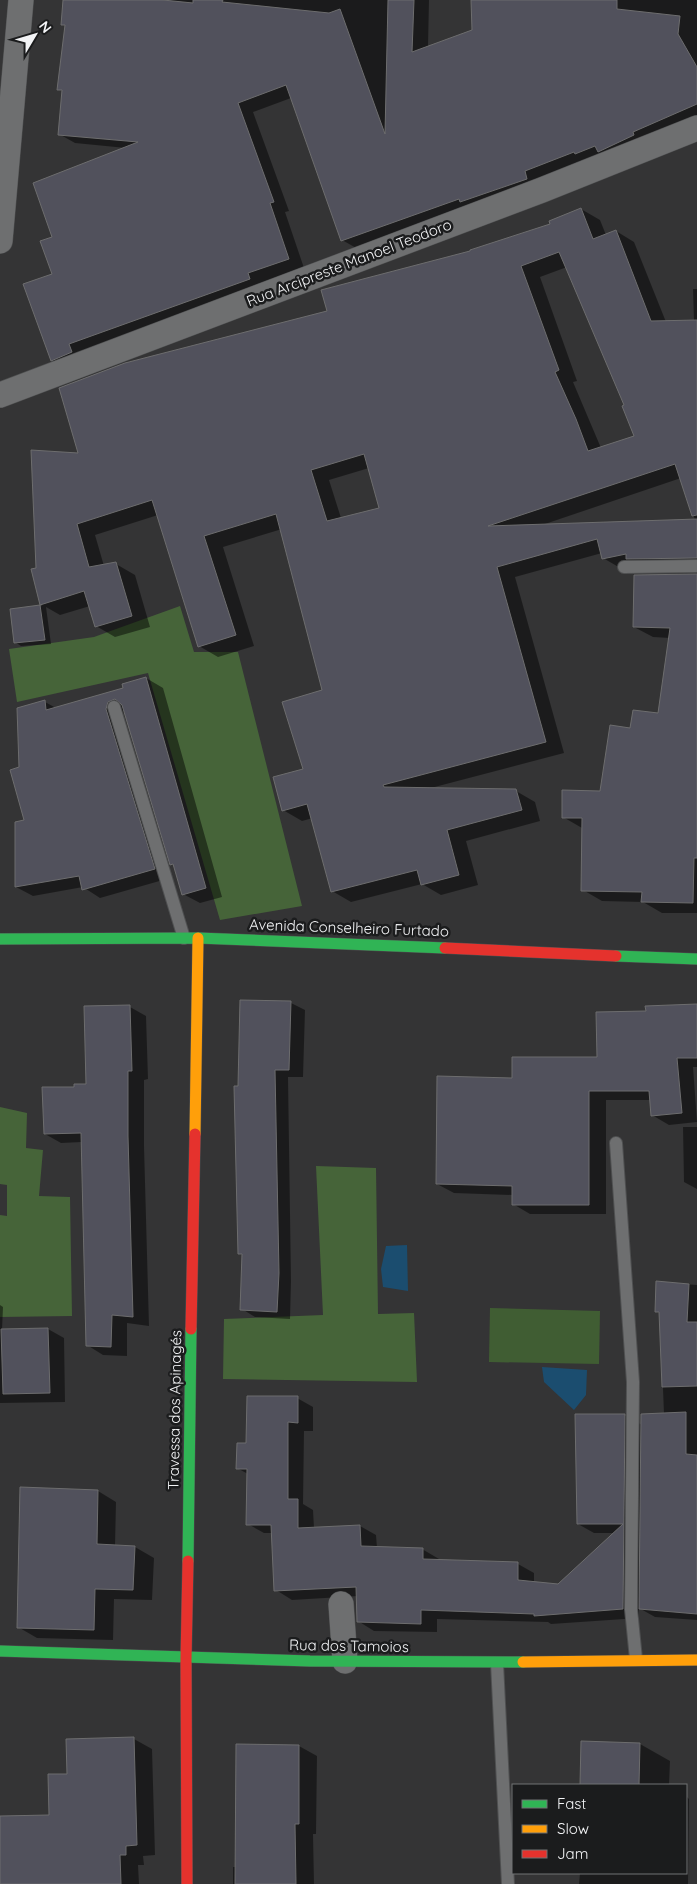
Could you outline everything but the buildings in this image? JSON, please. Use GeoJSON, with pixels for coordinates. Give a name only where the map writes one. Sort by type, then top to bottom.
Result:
{"type":"FeatureCollection","features":[{"type":"Feature","properties":{"kind":"street"},"geometry":{"type":"LineString","coordinates":[[0,241],[21,0]]}},
{"type":"Feature","properties":{"kind":"street","name":"Rua Arcipreste Manoel Teodoro"},"geometry":{"type":"LineString","coordinates":[[0,395],[533,194],[697,128]]}},
{"type":"Feature","properties":{"kind":"street","name":"Avenida Conselheiro Furtado"},"geometry":{"type":"LineString","coordinates":[[0,939],[198,938],[697,959]]}},
{"type":"Feature","properties":{"kind":"street","name":"Travessa dos Apinagés"},"geometry":{"type":"LineString","coordinates":[[187,1884],[186,1659],[198,938]]}},
{"type":"Feature","properties":{"kind":"street"},"geometry":{"type":"LineString","coordinates":[[341,1604],[345,1661]]}},
{"type":"Feature","properties":{"kind":"street","name":"Rua dos Tamoios"},"geometry":{"type":"LineString","coordinates":[[0,1651],[186,1659],[497,1663],[636,1659],[697,1660]]}},
{"type":"Feature","properties":{"kind":"lane"},"geometry":{"type":"LineString","coordinates":[[624,567],[697,566]]}},
{"type":"Feature","properties":{"kind":"lane"},"geometry":{"type":"LineString","coordinates":[[114,707],[184,938]]}},
{"type":"Feature","properties":{"kind":"lane"},"geometry":{"type":"LineString","coordinates":[[616,1142],[633,1382],[631,1609],[636,1659]]}},
{"type":"Feature","properties":{"kind":"lane"},"geometry":{"type":"LineString","coordinates":[[497,1663],[508,1884]]}},
{"type":"Feature","properties":{"kind":"green space"},"geometry":{"type":"Polygon","coordinates":[[[180,606],[194,652],[238,652],[302,906],[220,920],[148,673],[17,702],[9,649],[94,637],[180,606]]]}},
{"type":"Feature","properties":{"kind":"green space"},"geometry":{"type":"Polygon","coordinates":[[[0,1107],[27,1113],[26,1148],[43,1150],[39,1196],[70,1197],[72,1316],[0,1317],[0,1215],[7,1216],[7,1185],[0,1184],[0,1107]]]}},
{"type":"Feature","properties":{"kind":"green space"},"geometry":{"type":"Polygon","coordinates":[[[316,1166],[376,1168],[378,1314],[414,1313],[417,1382],[223,1379],[224,1319],[323,1315],[316,1166]]]}},
{"type":"Feature","properties":{"kind":"green space"},"geometry":{"type":"Polygon","coordinates":[[[490,1308],[600,1311],[599,1364],[489,1362],[490,1308]]]}},
{"type":"Feature","properties":{"kind":"water"},"geometry":{"type":"Polygon","coordinates":[[[407,1245],[408,1291],[383,1287],[381,1269],[386,1246],[407,1245]]]}},
{"type":"Feature","properties":{"kind":"water"},"geometry":{"type":"Polygon","coordinates":[[[542,1367],[587,1370],[586,1395],[574,1410],[544,1382],[542,1367]]]}},
{"type":"Feature","properties":{"kind":"traffic: fast"},"geometry":{"type":"LineString","coordinates":[[0,939],[198,938],[445,948]]}},
{"type":"Feature","properties":{"kind":"traffic: fast"},"geometry":{"type":"LineString","coordinates":[[616,956],[697,959]]}},
{"type":"Feature","properties":{"kind":"traffic: fast"},"geometry":{"type":"LineString","coordinates":[[188,1561],[191,1329]]}},
{"type":"Feature","properties":{"kind":"traffic: fast"},"geometry":{"type":"LineString","coordinates":[[0,1651],[310,1661],[523,1662]]}},
{"type":"Feature","properties":{"kind":"traffic: slow"},"geometry":{"type":"LineString","coordinates":[[195,1134],[198,938]]}},
{"type":"Feature","properties":{"kind":"traffic: slow"},"geometry":{"type":"LineString","coordinates":[[523,1662],[697,1660]]}},
{"type":"Feature","properties":{"kind":"traffic: jam"},"geometry":{"type":"LineString","coordinates":[[445,948],[616,956]]}},
{"type":"Feature","properties":{"kind":"traffic: jam"},"geometry":{"type":"LineString","coordinates":[[191,1329],[195,1134]]}},
{"type":"Feature","properties":{"kind":"traffic: jam"},"geometry":{"type":"LineString","coordinates":[[187,1884],[186,1659],[188,1561]]}}]}
